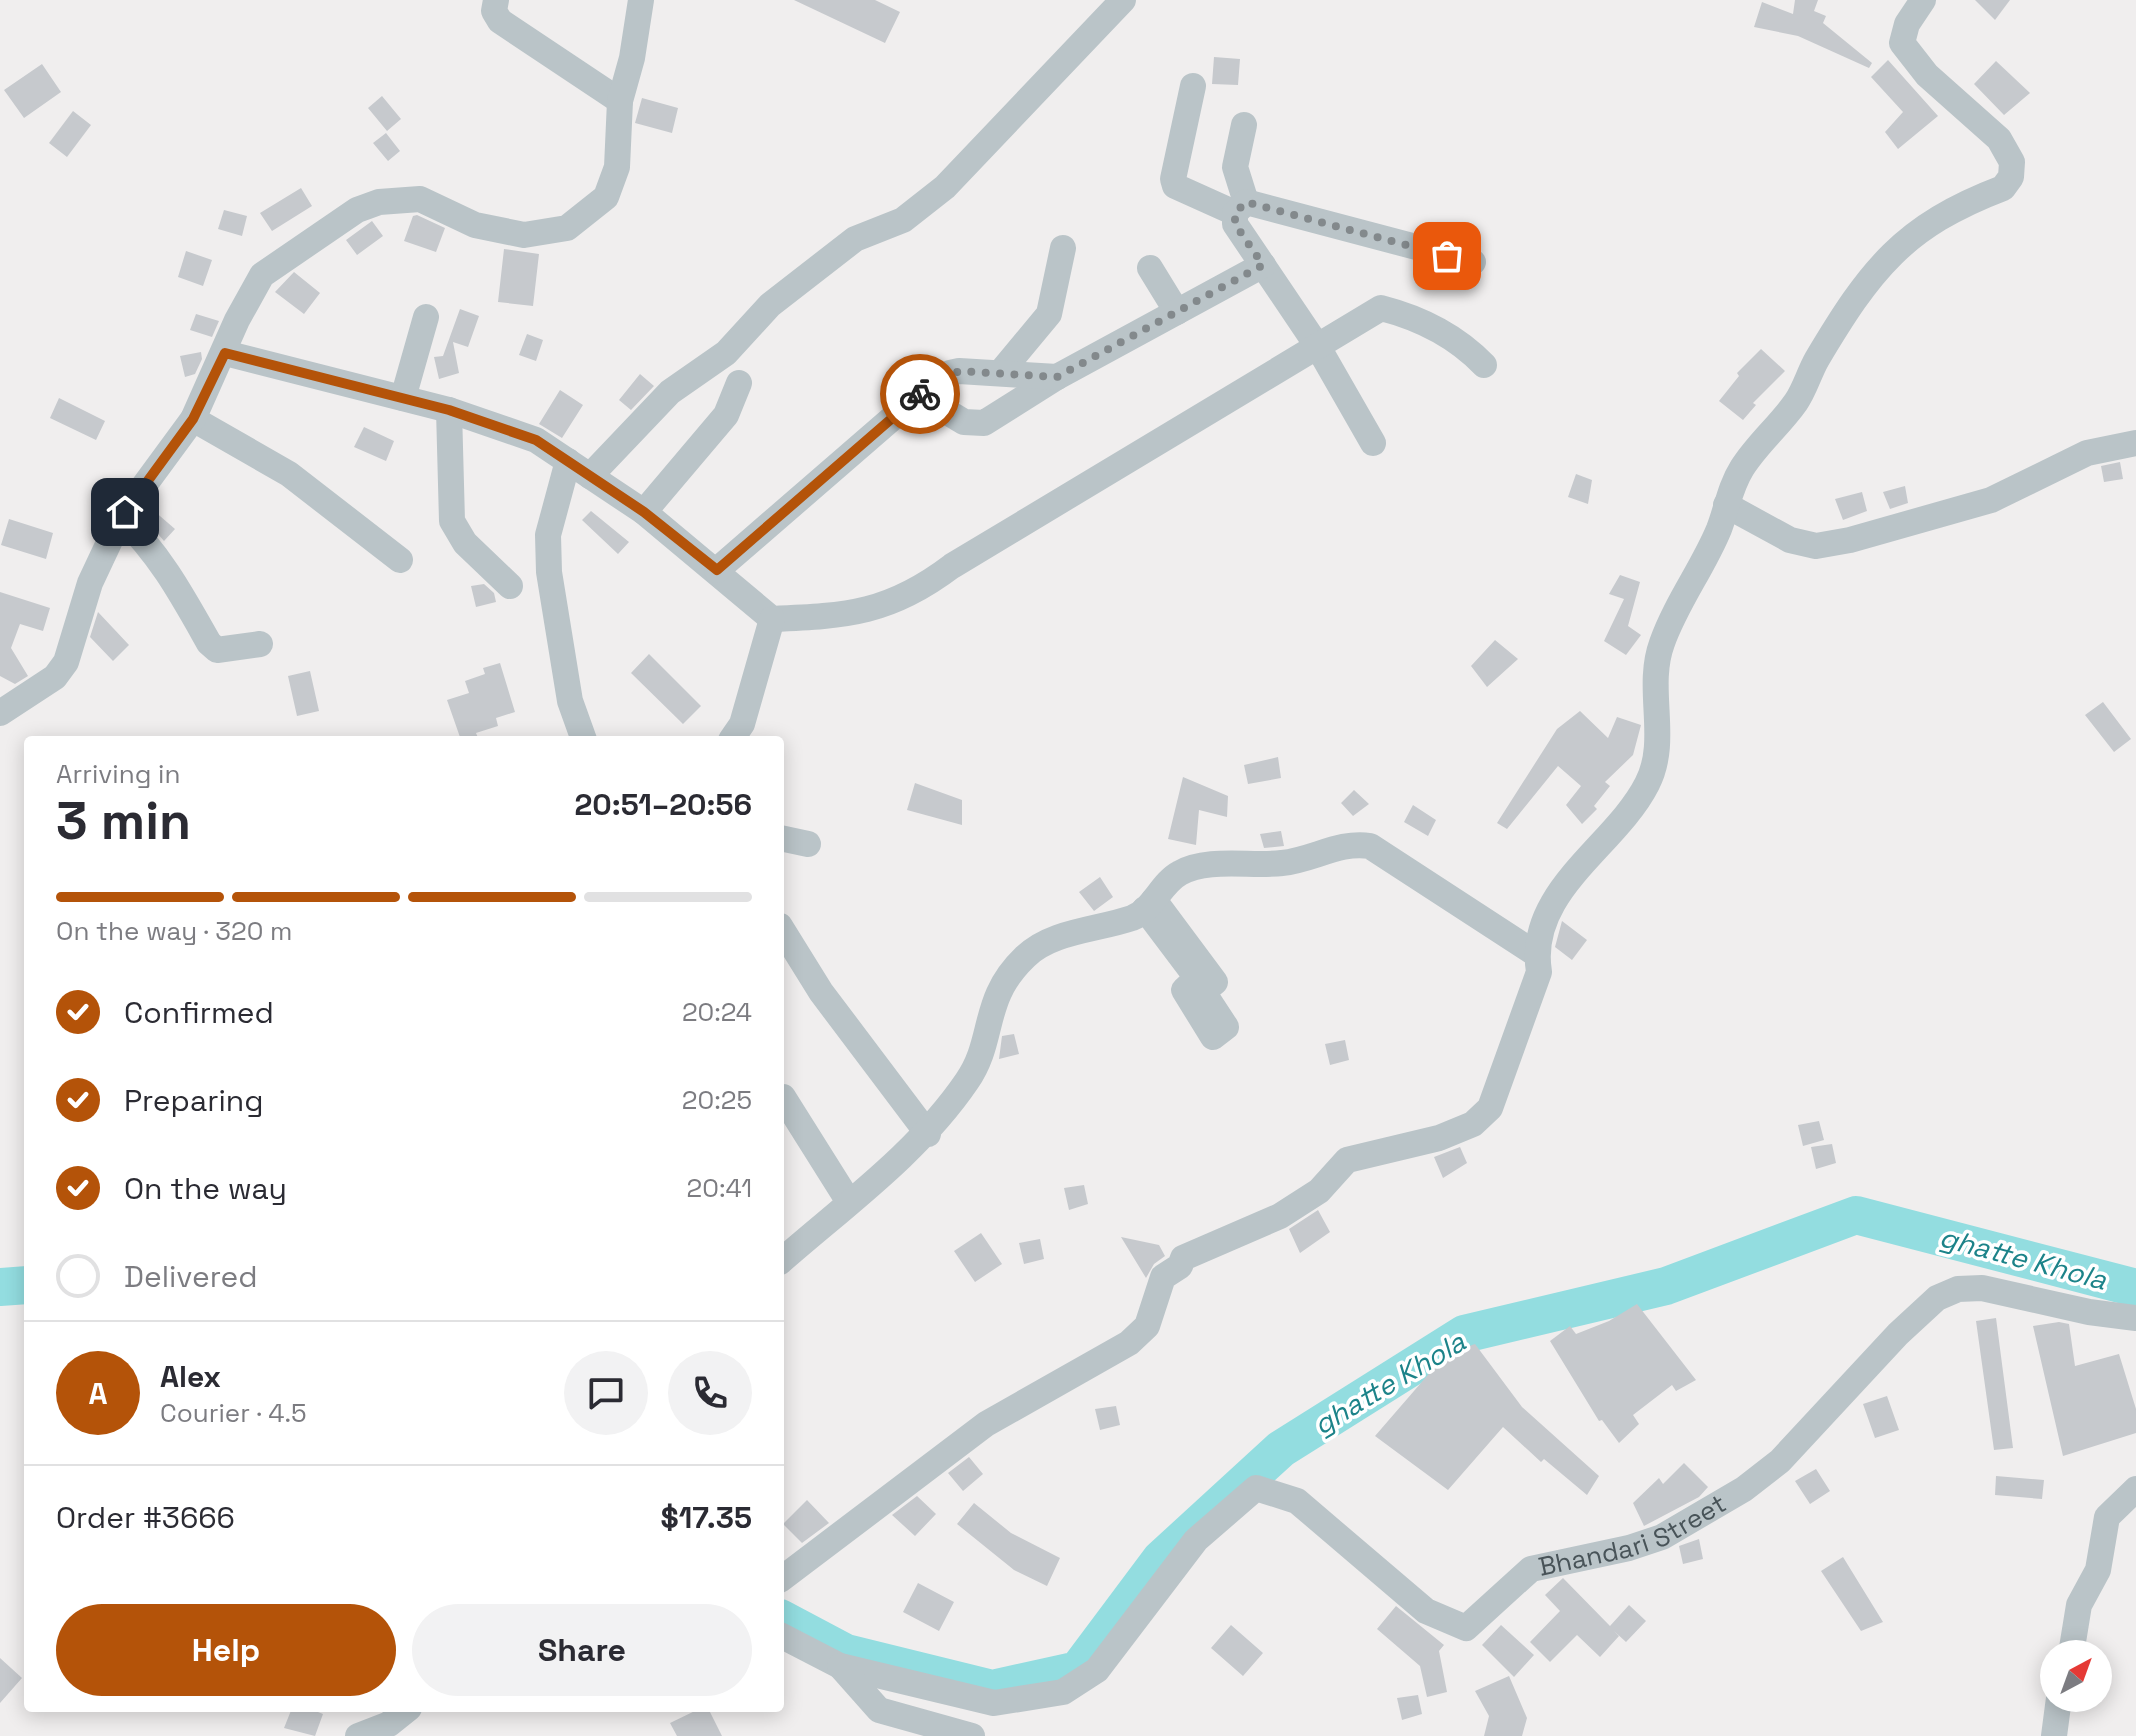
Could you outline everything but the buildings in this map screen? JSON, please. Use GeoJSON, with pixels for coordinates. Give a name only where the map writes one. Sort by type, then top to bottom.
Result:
{"type":"FeatureCollection","features":[{"type":"Feature","properties":{"kind":"street"},"geometry":{"type":"LineString","coordinates":[[496,0],[494,11],[500,21],[620,101]]}},
{"type":"Feature","properties":{"kind":"street"},"geometry":{"type":"LineString","coordinates":[[0,713],[55,677],[66,662],[90,583],[121,517],[193,419],[225,353],[237,320],[262,275],[357,210],[379,202],[420,199],[475,225],[524,235],[567,228],[588,215],[606,197],[617,167],[620,101],[632,58],[641,0]]}},
{"type":"Feature","properties":{"kind":"street"},"geometry":{"type":"LineString","coordinates":[[583,736],[570,701],[549,572],[548,535],[579,469],[670,392],[726,353],[770,305],[855,239],[903,220],[945,187],[1123,0]]}},
{"type":"Feature","properties":{"kind":"street"},"geometry":{"type":"LineString","coordinates":[[784,1577],[986,1424],[1129,1343],[1147,1326],[1163,1277],[1180,1266],[1183,1258],[1280,1216],[1319,1191],[1347,1160],[1439,1138],[1473,1124],[1490,1108],[1539,972],[1536,954],[1542,928],[1564,886],[1646,787],[1658,758],[1655,679],[1662,643],[1714,539],[1745,463],[1798,400],[1815,363],[1870,279],[1918,228],[2003,188],[2011,177],[2012,162],[1999,139],[1927,75],[1902,43],[1907,24],[1923,0]]}},
{"type":"Feature","properties":{"kind":"street"},"geometry":{"type":"LineString","coordinates":[[1193,86],[1173,179],[1175,186],[1240,208],[1473,262]]}},
{"type":"Feature","properties":{"kind":"street"},"geometry":{"type":"LineString","coordinates":[[1244,125],[1235,167],[1240,208],[1235,224],[1318,347],[1373,443]]}},
{"type":"Feature","properties":{"kind":"street"},"geometry":{"type":"LineString","coordinates":[[1000,373],[1049,314],[1063,248]]}},
{"type":"Feature","properties":{"kind":"street"},"geometry":{"type":"LineString","coordinates":[[919,395],[964,422],[984,423],[1057,377],[1263,265]]}},
{"type":"Feature","properties":{"kind":"street"},"geometry":{"type":"LineString","coordinates":[[1150,268],[1177,312]]}},
{"type":"Feature","properties":{"kind":"street"},"geometry":{"type":"LineString","coordinates":[[225,353],[449,410],[536,440],[644,512],[772,619],[873,610],[905,599],[965,558],[1381,308],[1400,312],[1462,342],[1484,365]]}},
{"type":"Feature","properties":{"kind":"street"},"geometry":{"type":"LineString","coordinates":[[403,398],[426,317]]}},
{"type":"Feature","properties":{"kind":"street"},"geometry":{"type":"LineString","coordinates":[[717,570],[919,395],[950,373],[1057,377]]}},
{"type":"Feature","properties":{"kind":"street"},"geometry":{"type":"LineString","coordinates":[[644,512],[726,415],[739,383]]}},
{"type":"Feature","properties":{"kind":"street"},"geometry":{"type":"LineString","coordinates":[[449,410],[452,521],[465,543],[510,586]]}},
{"type":"Feature","properties":{"kind":"street"},"geometry":{"type":"LineString","coordinates":[[193,419],[289,474],[400,560]]}},
{"type":"Feature","properties":{"kind":"street"},"geometry":{"type":"LineString","coordinates":[[1726,505],[1790,540],[1816,546],[1991,500],[2087,453],[2136,443]]}},
{"type":"Feature","properties":{"kind":"street"},"geometry":{"type":"LineString","coordinates":[[121,517],[147,542],[169,573],[209,643],[217,650],[260,644]]}},
{"type":"Feature","properties":{"kind":"street"},"geometry":{"type":"LineString","coordinates":[[734,736],[742,724],[772,619]]}},
{"type":"Feature","properties":{"kind":"street"},"geometry":{"type":"LineString","coordinates":[[784,839],[808,844]]}},
{"type":"Feature","properties":{"kind":"street"},"geometry":{"type":"LineString","coordinates":[[784,1259],[928,1134],[970,1078],[981,1052],[991,1006],[1004,981],[1022,959],[1038,944],[1135,917],[1180,873],[1203,866],[1285,863],[1351,843],[1370,846],[1536,954]]}},
{"type":"Feature","properties":{"kind":"street"},"geometry":{"type":"LineString","coordinates":[[1150,905],[1215,982],[1203,992],[1226,1027],[1213,1037],[1184,990],[1197,978],[1150,905]]}},
{"type":"Feature","properties":{"kind":"street"},"geometry":{"type":"LineString","coordinates":[[784,932],[821,992],[928,1134]]}},
{"type":"Feature","properties":{"kind":"street"},"geometry":{"type":"LineString","coordinates":[[784,1099],[849,1202]]}},
{"type":"Feature","properties":{"kind":"street","name":"Bhandari Street"},"geometry":{"type":"LineString","coordinates":[[784,1637],[840,1666],[994,1703],[1063,1692],[1097,1670],[1196,1540],[1256,1488],[1297,1501],[1426,1611],[1466,1628],[1531,1569],[1629,1548],[1662,1537],[1744,1489],[1780,1461],[1898,1334],[1937,1298],[1958,1289],[1982,1288],[2089,1312],[2136,1318]]}},
{"type":"Feature","properties":{"kind":"street"},"geometry":{"type":"LineString","coordinates":[[2073,1640],[2079,1605],[2098,1570],[2107,1517],[2136,1489]]}},
{"type":"Feature","properties":{"kind":"street"},"geometry":{"type":"LineString","coordinates":[[840,1666],[879,1710],[972,1736]]}},
{"type":"Feature","properties":{"kind":"street"},"geometry":{"type":"LineString","coordinates":[[358,1736],[389,1724],[404,1712]]}},
{"type":"Feature","properties":{"kind":"street"},"geometry":{"type":"LineString","coordinates":[[2054,1736],[2057,1712]]}},
{"type":"Feature","properties":{"kind":"waterway","name":"ghatte Khola"},"geometry":{"type":"LineString","coordinates":[[784,1620],[846,1653],[992,1689],[1078,1670],[1161,1559],[1281,1449],[1464,1334],[1666,1286],[1856,1215],[2136,1288]]}},
{"type":"Feature","properties":{"kind":"waterway","name":"ghatte Khola"},"geometry":{"type":"LineString","coordinates":[[0,1287],[24,1285]]}},
{"type":"Feature","properties":{"kind":"way so far"},"geometry":{"type":"LineString","coordinates":[[920,394],[950,373],[959,371],[1057,377],[1263,265],[1235,224],[1235,213],[1246,202],[1447,256]]}},
{"type":"Feature","properties":{"kind":"route"},"geometry":{"type":"LineString","coordinates":[[125,512],[193,419],[225,353],[449,410],[536,440],[644,512],[717,570],[920,394]]}}]}
